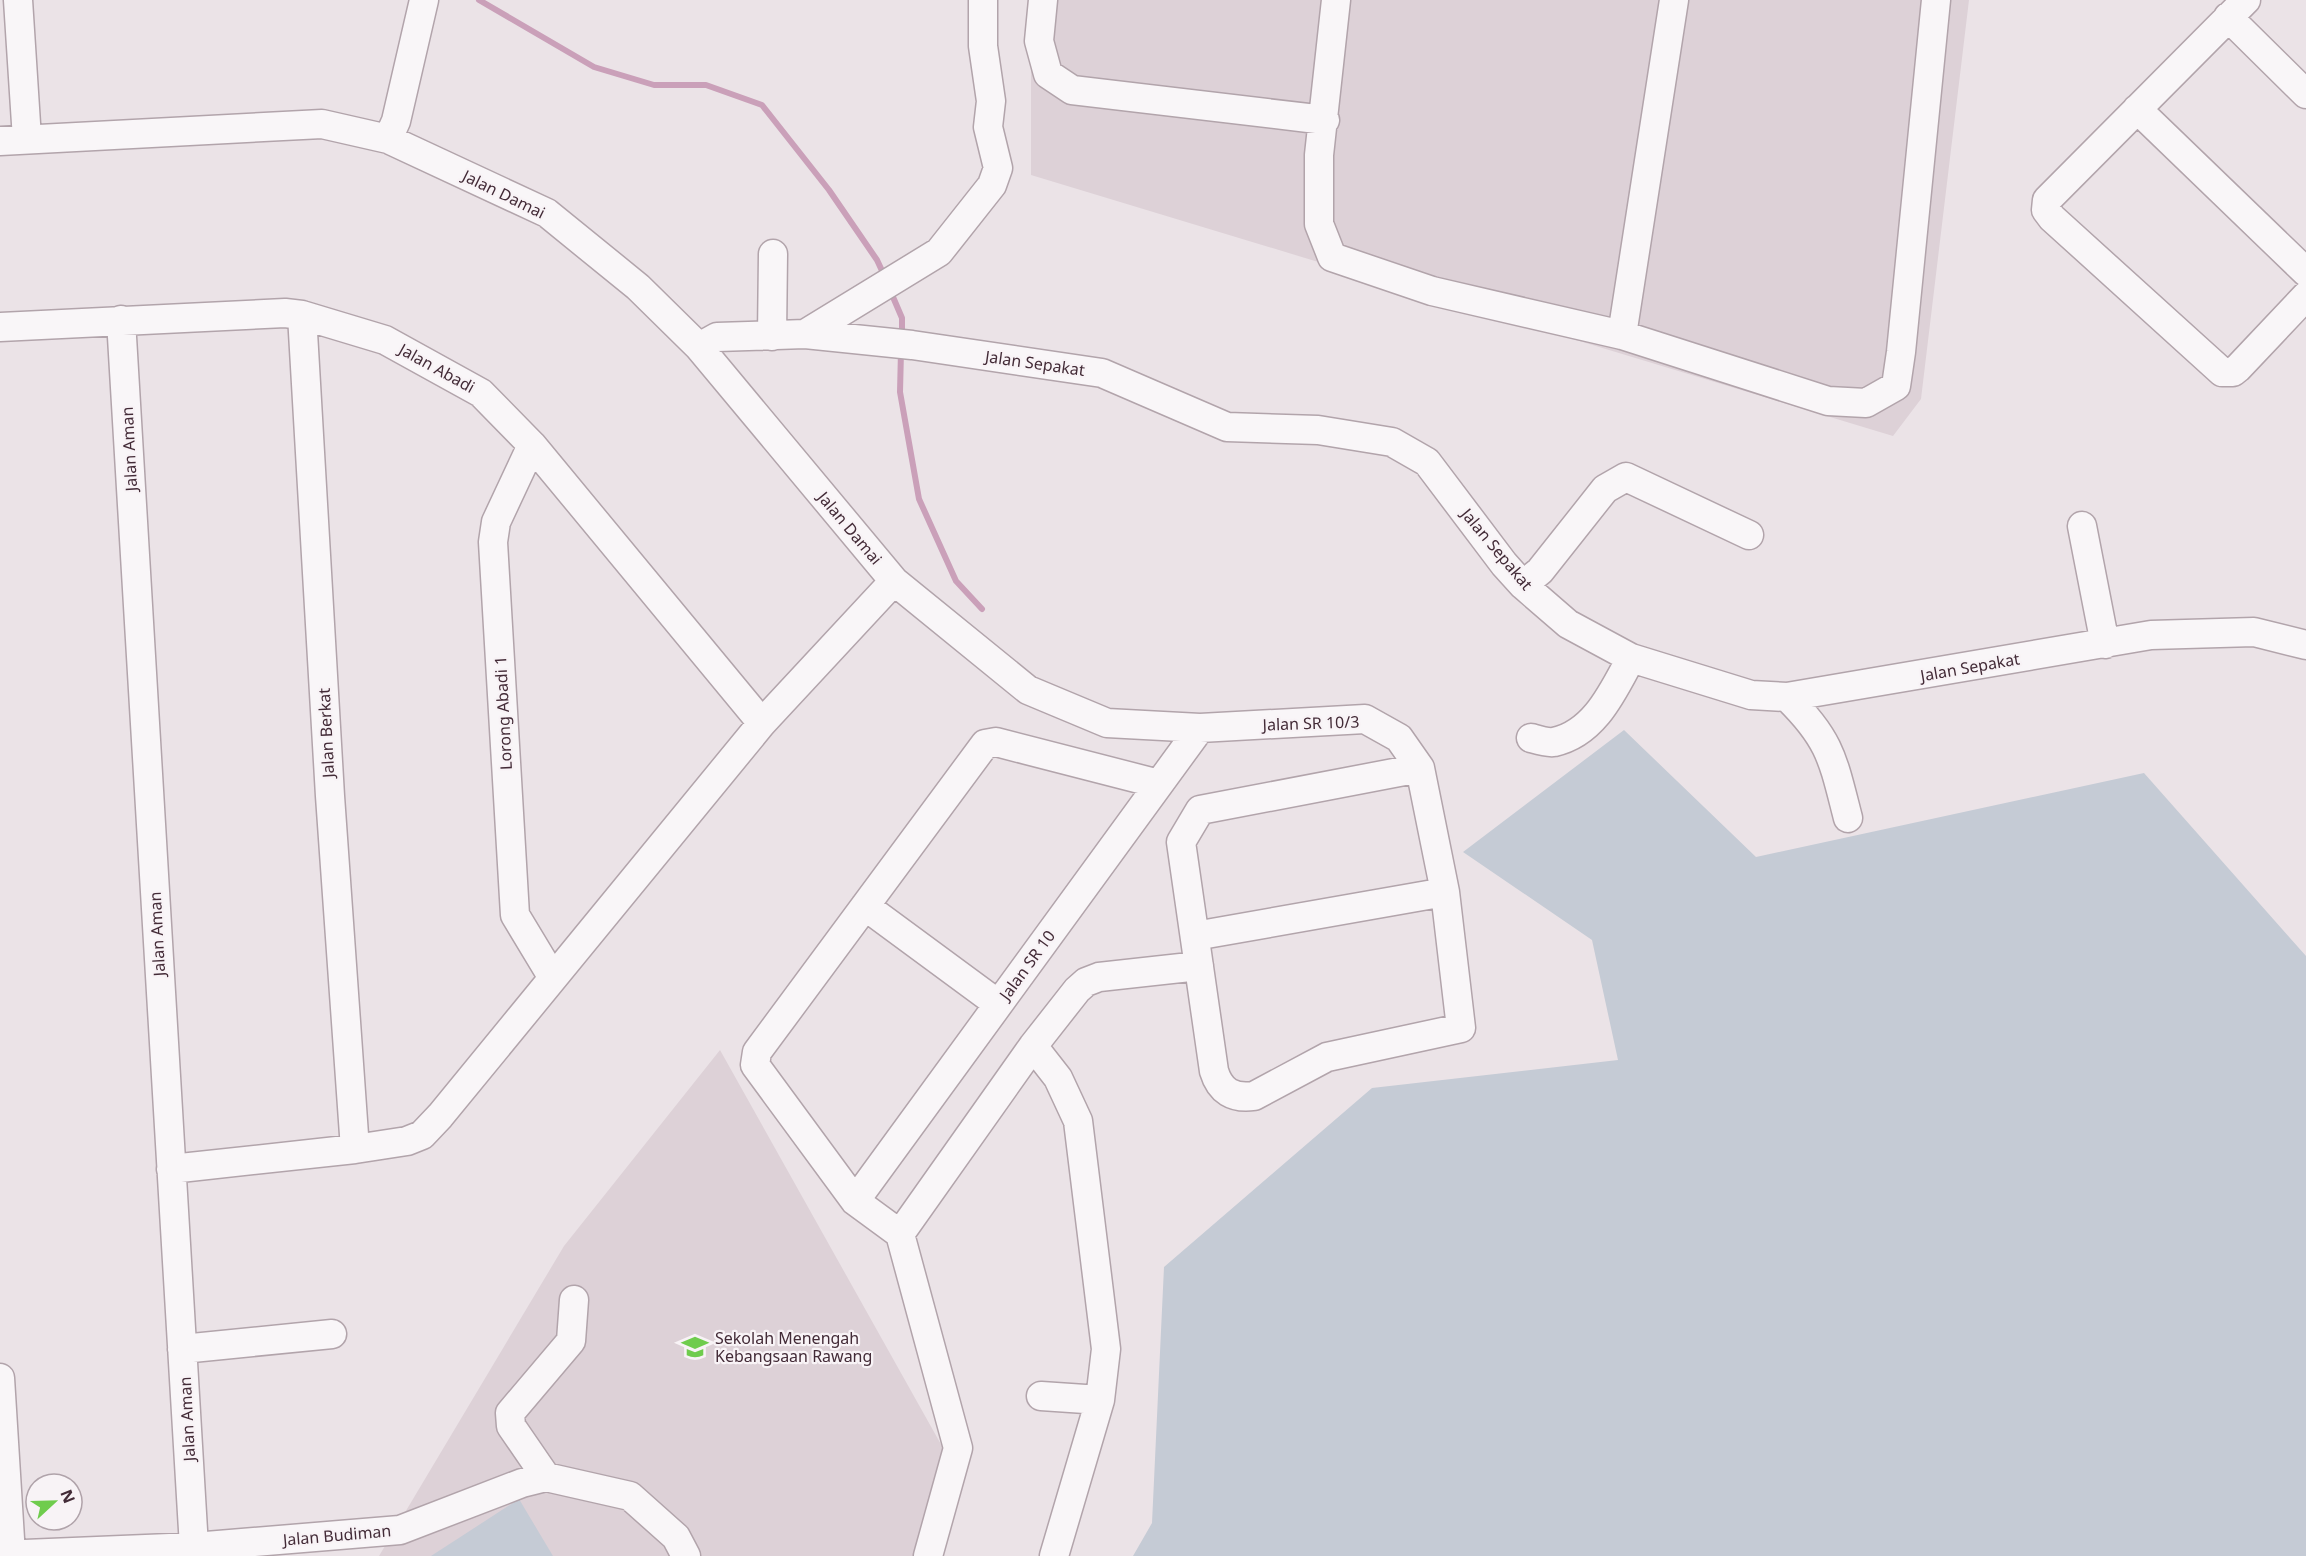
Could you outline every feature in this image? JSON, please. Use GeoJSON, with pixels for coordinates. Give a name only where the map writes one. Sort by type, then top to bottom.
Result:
{"type":"FeatureCollection","features":[{"type":"Feature","properties":{"kind":"street"},"geometry":{"type":"LineString","coordinates":[[14,140],[18,0]]}},
{"type":"Feature","properties":{"kind":"street"},"geometry":{"type":"LineString","coordinates":[[388,139],[396,121],[424,0]]}},
{"type":"Feature","properties":{"kind":"street"},"geometry":{"type":"LineString","coordinates":[[805,334],[939,252],[992,185],[998,168],[988,127],[991,101],[983,46],[983,0]]}},
{"type":"Feature","properties":{"kind":"street"},"geometry":{"type":"LineString","coordinates":[[1043,0],[1039,41],[1048,74],[1072,90],[1324,120]]}},
{"type":"Feature","properties":{"kind":"street"},"geometry":{"type":"LineString","coordinates":[[1336,0],[1319,155],[1319,224],[1332,257],[1432,291],[1622,335],[1828,401],[1866,403],[1896,386],[1936,0]]}},
{"type":"Feature","properties":{"kind":"street"},"geometry":{"type":"LineString","coordinates":[[1622,335],[1674,0]]}},
{"type":"Feature","properties":{"kind":"street"},"geometry":{"type":"LineString","coordinates":[[2306,93],[2237,8],[2047,200],[2046,210],[2052,218],[2222,372],[2233,372],[2238,368],[2306,296]]}},
{"type":"Feature","properties":{"kind":"street"},"geometry":{"type":"LineString","coordinates":[[2137,110],[2306,272]]}},
{"type":"Feature","properties":{"kind":"street","name":"Jalan Damai"},"geometry":{"type":"LineString","coordinates":[[14,140],[322,124],[388,139],[547,213],[638,287],[699,347],[894,581],[1028,690],[1107,723],[1200,728]]}},
{"type":"Feature","properties":{"kind":"street"},"geometry":{"type":"LineString","coordinates":[[772,336],[773,254]]}},
{"type":"Feature","properties":{"kind":"street","name":"Jalan Abadi"},"geometry":{"type":"LineString","coordinates":[[0,327],[285,313],[302,315],[385,340],[481,393],[532,445],[762,723]]}},
{"type":"Feature","properties":{"kind":"street","name":"Jalan Berkat"},"geometry":{"type":"LineString","coordinates":[[302,315],[330,796],[355,1149]]}},
{"type":"Feature","properties":{"kind":"street","name":"Jalan Aman"},"geometry":{"type":"LineString","coordinates":[[121,321],[194,1547]]}},
{"type":"Feature","properties":{"kind":"street","name":"Jalan Sepakat"},"geometry":{"type":"LineString","coordinates":[[699,347],[717,337],[805,334],[900,344],[1102,373],[1227,427],[1318,430],[1392,442],[1427,462],[1504,564],[1523,585],[1568,624],[1631,658],[1751,695],[1787,697],[2151,635],[2254,632],[2306,645]]}},
{"type":"Feature","properties":{"kind":"street","name":"Lorong Abadi 1"},"geometry":{"type":"LineString","coordinates":[[532,445],[496,522],[494,542],[515,915],[553,978]]}},
{"type":"Feature","properties":{"kind":"street"},"geometry":{"type":"LineString","coordinates":[[1523,585],[1540,571],[1605,489],[1626,477],[1749,535]]}},
{"type":"Feature","properties":{"kind":"street"},"geometry":{"type":"LineString","coordinates":[[2082,526],[2104,644]]}},
{"type":"Feature","properties":{"kind":"street"},"geometry":{"type":"LineString","coordinates":[[171,1168],[355,1149],[407,1142],[422,1136],[762,723],[894,581]]}},
{"type":"Feature","properties":{"kind":"street"},"geometry":{"type":"LineString","coordinates":[[1531,738],[1552,743],[1574,734],[1592,719],[1608,700],[1631,658]]}},
{"type":"Feature","properties":{"kind":"street"},"geometry":{"type":"LineString","coordinates":[[1787,697],[1808,717],[1824,739],[1832,756],[1848,818]]}},
{"type":"Feature","properties":{"kind":"street","name":"Jalan SR 10/3"},"geometry":{"type":"LineString","coordinates":[[1199,966],[1217,1082],[1223,1090],[1243,1098],[1254,1096],[1331,1056],[1461,1028],[1445,892],[1420,768],[1399,738],[1365,719],[1200,728]]}},
{"type":"Feature","properties":{"kind":"street","name":"Jalan SR 10"},"geometry":{"type":"LineString","coordinates":[[855,1201],[1200,728]]}},
{"type":"Feature","properties":{"kind":"street"},"geometry":{"type":"LineString","coordinates":[[928,1556],[958,1448],[900,1234],[855,1201],[757,1070],[755,1058],[985,744],[996,742],[1159,784]]}},
{"type":"Feature","properties":{"kind":"street"},"geometry":{"type":"LineString","coordinates":[[900,1234],[1033,1047],[1077,990],[1086,982],[1099,977],[1199,966],[1181,843],[1200,810],[1420,768]]}},
{"type":"Feature","properties":{"kind":"street"},"geometry":{"type":"LineString","coordinates":[[1195,936],[1445,892]]}},
{"type":"Feature","properties":{"kind":"street"},"geometry":{"type":"LineString","coordinates":[[865,906],[998,1004]]}},
{"type":"Feature","properties":{"kind":"street"},"geometry":{"type":"LineString","coordinates":[[1033,1047],[1058,1078],[1078,1120],[1106,1349],[1100,1400],[1054,1556]]}},
{"type":"Feature","properties":{"kind":"street"},"geometry":{"type":"LineString","coordinates":[[574,1300],[571,1341],[510,1413],[511,1426],[534,1480],[630,1496],[676,1537],[686,1556]]}},
{"type":"Feature","properties":{"kind":"street"},"geometry":{"type":"LineString","coordinates":[[182,1349],[332,1334]]}},
{"type":"Feature","properties":{"kind":"street"},"geometry":{"type":"LineString","coordinates":[[0,1378],[5,1555]]}},
{"type":"Feature","properties":{"kind":"street"},"geometry":{"type":"LineString","coordinates":[[1041,1396],[1100,1400]]}},
{"type":"Feature","properties":{"kind":"street","name":"Jalan Budiman"},"geometry":{"type":"LineString","coordinates":[[5,1555],[194,1547],[400,1530],[534,1480]]}},
{"type":"Feature","properties":{"kind":"shaded area"},"geometry":{"type":"Polygon","coordinates":[[[1031,0],[1969,0],[1921,399],[1893,436],[1031,175],[1031,0]]]}},
{"type":"Feature","properties":{"kind":"shaded area"},"geometry":{"type":"Polygon","coordinates":[[[1624,730],[1756,857],[2144,773],[2306,956],[2306,1556],[1133,1556],[1152,1523],[1164,1267],[1372,1088],[1618,1060],[1592,940],[1463,852],[1624,730]]]}},
{"type":"Feature","properties":{"kind":"shaded area","name":"Sekolah Menengah Kebangsaan Rawang"},"geometry":{"type":"Polygon","coordinates":[[[720,1050],[943,1448],[918,1556],[379,1556],[564,1246],[720,1050]]]}},
{"type":"Feature","properties":{"kind":"shaded area"},"geometry":{"type":"Polygon","coordinates":[[[519,1499],[553,1556],[431,1556],[519,1499]]]}},
{"type":"Feature","properties":{"kind":"waterway"},"geometry":{"type":"LineString","coordinates":[[479,0],[594,67],[654,85],[706,85],[762,105],[829,190],[877,260],[884,275]]}},
{"type":"Feature","properties":{"kind":"waterway"},"geometry":{"type":"LineString","coordinates":[[890,290],[902,318],[902,338]]}},
{"type":"Feature","properties":{"kind":"waterway"},"geometry":{"type":"LineString","coordinates":[[901,351],[900,392],[919,499],[956,581],[982,609]]}},
{"type":"Feature","properties":{"kind":"place","name":"Sekolah Menengah Kebangsaan Rawang"},"geometry":{"type":"Point","coordinates":[695,1347]}}]}
